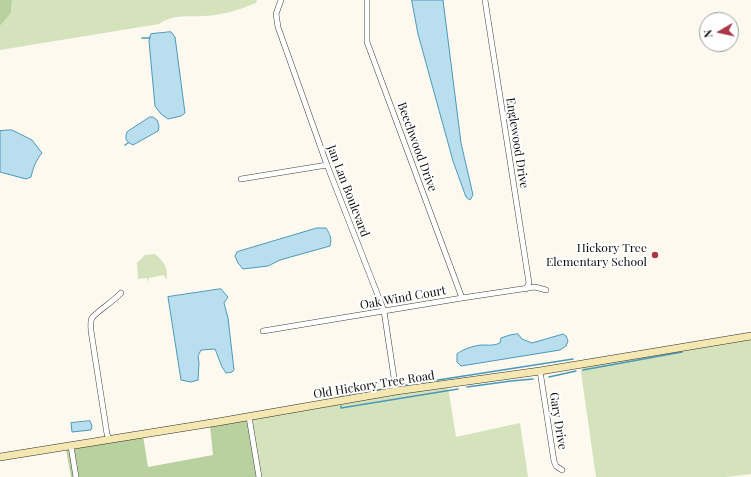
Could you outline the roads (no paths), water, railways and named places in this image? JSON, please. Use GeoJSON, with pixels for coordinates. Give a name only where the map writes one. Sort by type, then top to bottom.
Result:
{"type":"FeatureCollection","features":[{"type":"Feature","properties":{"kind":"street","name":"Jan Lan Boulevard"},"geometry":{"type":"LineString","coordinates":[[281,0],[276,14],[278,27],[327,165],[384,312],[396,392]]}},
{"type":"Feature","properties":{"kind":"street","name":"Beechwood Drive"},"geometry":{"type":"LineString","coordinates":[[367,0],[367,42],[462,298]]}},
{"type":"Feature","properties":{"kind":"street","name":"Englewood Drive"},"geometry":{"type":"LineString","coordinates":[[485,0],[529,283],[526,289]]}},
{"type":"Feature","properties":{"kind":"street"},"geometry":{"type":"LineString","coordinates":[[241,179],[327,165]]}},
{"type":"Feature","properties":{"kind":"street","name":"Oak Wind Court"},"geometry":{"type":"LineString","coordinates":[[263,331],[535,287],[546,290]]}},
{"type":"Feature","properties":{"kind":"street"},"geometry":{"type":"LineString","coordinates":[[109,440],[91,330],[92,319],[96,314],[117,298],[121,293]]}},
{"type":"Feature","properties":{"kind":"street","name":"Old Hickory Tree Road"},"geometry":{"type":"LineString","coordinates":[[0,457],[751,336]]}},
{"type":"Feature","properties":{"kind":"street","name":"Gary Drive"},"geometry":{"type":"LineString","coordinates":[[540,371],[554,462],[556,466],[562,470]]}},
{"type":"Feature","properties":{"kind":"street"},"geometry":{"type":"LineString","coordinates":[[249,417],[259,477]]}},
{"type":"Feature","properties":{"kind":"street"},"geometry":{"type":"LineString","coordinates":[[71,446],[76,477]]}},
{"type":"Feature","properties":{"kind":"water"},"geometry":{"type":"Polygon","coordinates":[[[412,0],[443,0],[461,143],[473,195],[470,200],[466,197],[453,161],[418,34],[412,0]]]}},
{"type":"Feature","properties":{"kind":"water"},"geometry":{"type":"Polygon","coordinates":[[[171,32],[175,37],[185,113],[181,116],[168,119],[161,114],[155,106],[149,41],[151,34],[171,32]]]}},
{"type":"Feature","properties":{"kind":"water"},"geometry":{"type":"Polygon","coordinates":[[[150,117],[157,120],[159,126],[158,131],[133,145],[128,142],[126,139],[127,132],[150,117]]]}},
{"type":"Feature","properties":{"kind":"water"},"geometry":{"type":"Polygon","coordinates":[[[12,130],[32,140],[42,153],[35,164],[31,177],[26,179],[0,172],[0,131],[12,130]]]}},
{"type":"Feature","properties":{"kind":"water"},"geometry":{"type":"Polygon","coordinates":[[[317,228],[326,228],[329,232],[331,241],[330,246],[280,260],[268,266],[243,269],[235,256],[237,252],[317,228]]]}},
{"type":"Feature","properties":{"kind":"water"},"geometry":{"type":"Polygon","coordinates":[[[221,289],[228,297],[224,303],[228,318],[234,370],[226,373],[215,349],[201,350],[198,356],[198,380],[191,382],[181,380],[168,297],[221,289]]]}},
{"type":"Feature","properties":{"kind":"water"},"geometry":{"type":"Polygon","coordinates":[[[518,334],[522,339],[532,343],[563,334],[566,336],[568,341],[566,346],[560,350],[461,366],[457,362],[457,354],[465,349],[478,345],[497,344],[500,343],[501,338],[518,334]]]}},
{"type":"Feature","properties":{"kind":"water"},"geometry":{"type":"Polygon","coordinates":[[[90,421],[92,426],[91,430],[72,432],[71,423],[90,421]]]}},
{"type":"Feature","properties":{"kind":"waterway"},"geometry":{"type":"LineString","coordinates":[[142,38],[150,38]]}},
{"type":"Feature","properties":{"kind":"waterway"},"geometry":{"type":"LineString","coordinates":[[583,370],[682,352]]}},
{"type":"Feature","properties":{"kind":"waterway"},"geometry":{"type":"LineString","coordinates":[[406,385],[573,359]]}},
{"type":"Feature","properties":{"kind":"waterway"},"geometry":{"type":"LineString","coordinates":[[549,377],[576,371]]}},
{"type":"Feature","properties":{"kind":"waterway"},"geometry":{"type":"LineString","coordinates":[[467,387],[533,379]]}},
{"type":"Feature","properties":{"kind":"waterway"},"geometry":{"type":"LineString","coordinates":[[339,396],[384,389]]}},
{"type":"Feature","properties":{"kind":"waterway"},"geometry":{"type":"LineString","coordinates":[[341,406],[341,408],[458,389]]}},
{"type":"Feature","properties":{"kind":"place","name":"Hickory Tree Elementary School"},"geometry":{"type":"Point","coordinates":[655,255]}}]}
